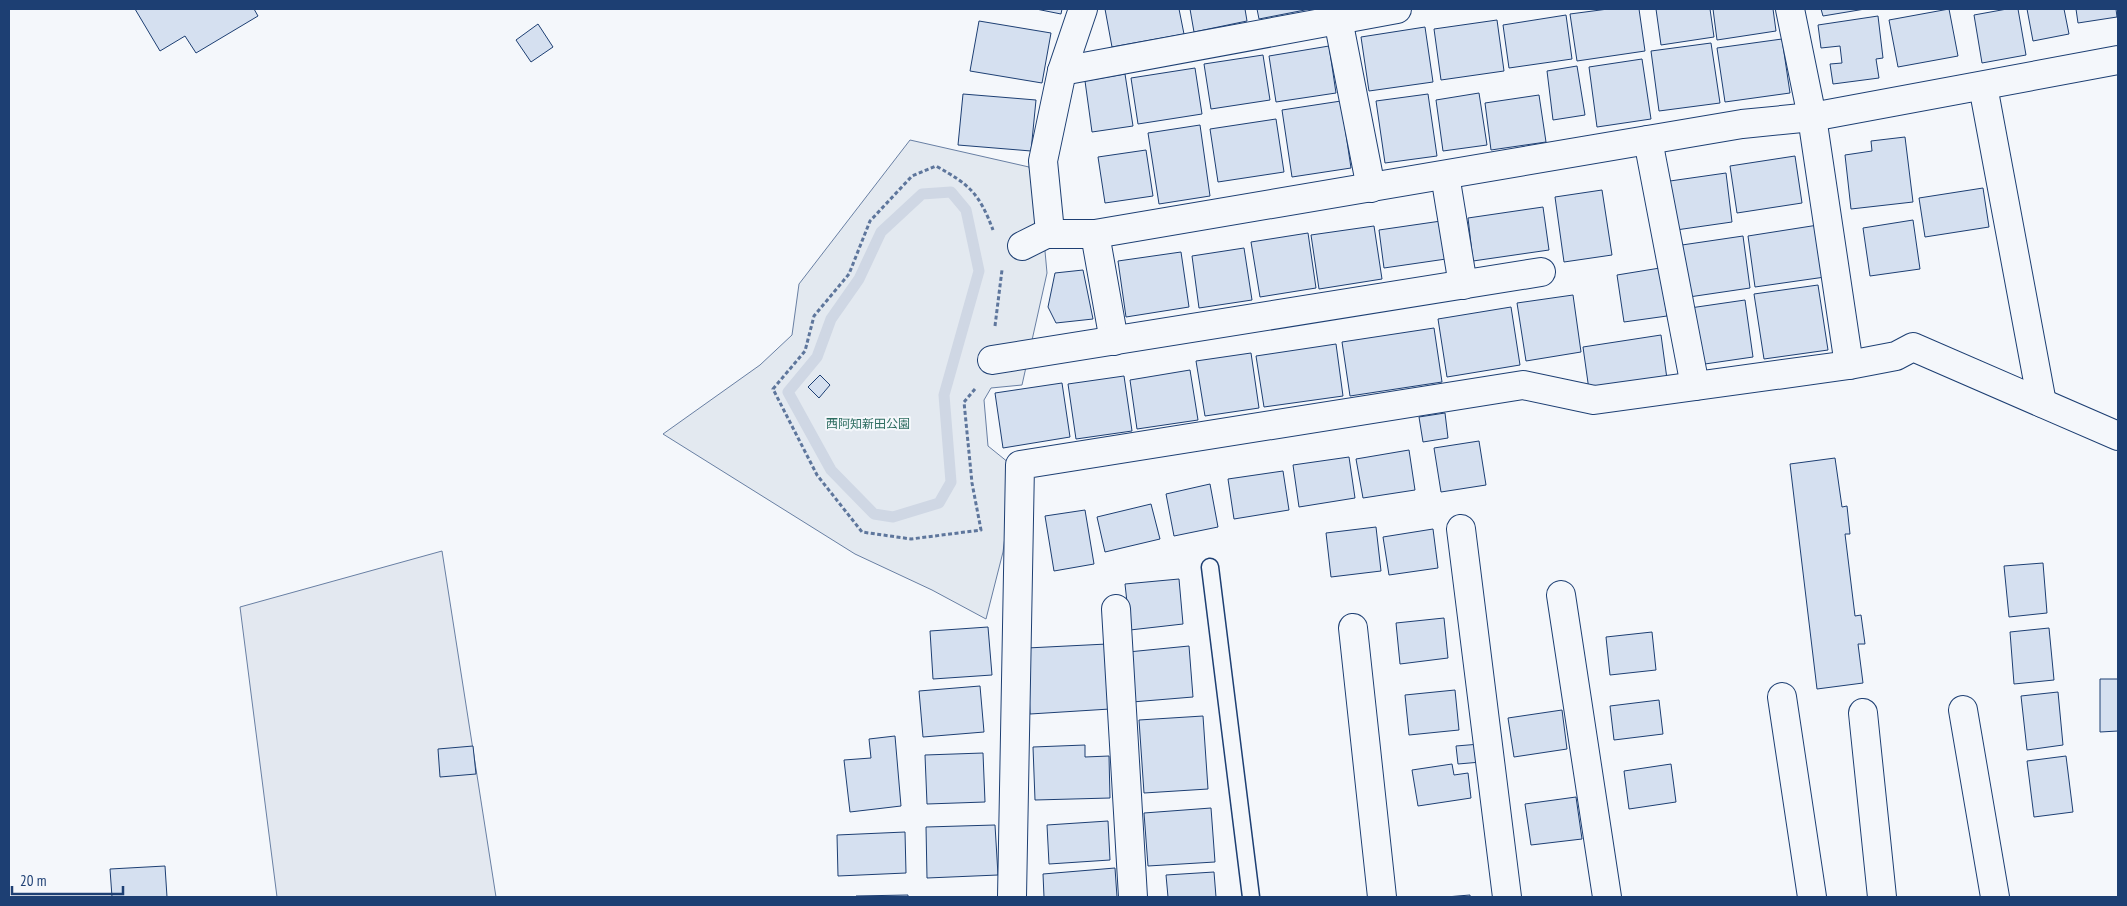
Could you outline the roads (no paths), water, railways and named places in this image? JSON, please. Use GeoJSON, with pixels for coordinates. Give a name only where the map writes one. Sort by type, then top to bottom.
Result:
{"type":"FeatureCollection","features":[{"type":"Feature","properties":{"kind":"street"},"geometry":{"type":"LineString","coordinates":[[1013,251],[1050,232],[1043,161],[1062,71],[1083,9]]}},
{"type":"Feature","properties":{"kind":"street"},"geometry":{"type":"LineString","coordinates":[[1062,71],[1337,14],[1397,9]]}},
{"type":"Feature","properties":{"kind":"street"},"geometry":{"type":"LineString","coordinates":[[1790,9],[1812,117],[1849,365]]}},
{"type":"Feature","properties":{"kind":"street"},"geometry":{"type":"LineString","coordinates":[[1337,14],[1371,188]]}},
{"type":"Feature","properties":{"kind":"street"},"geometry":{"type":"LineString","coordinates":[[1046,234],[1095,234],[1742,124],[1812,117],[2118,60]]}},
{"type":"Feature","properties":{"kind":"street"},"geometry":{"type":"LineString","coordinates":[[1983,86],[2042,403]]}},
{"type":"Feature","properties":{"kind":"street"},"geometry":{"type":"LineString","coordinates":[[1648,140],[1695,386]]}},
{"type":"Feature","properties":{"kind":"street"},"geometry":{"type":"LineString","coordinates":[[1444,175],[1463,285]]}},
{"type":"Feature","properties":{"kind":"street"},"geometry":{"type":"LineString","coordinates":[[1095,234],[1114,341]]}},
{"type":"Feature","properties":{"kind":"street"},"geometry":{"type":"LineString","coordinates":[[992,360],[1541,272]]}},
{"type":"Feature","properties":{"kind":"street"},"geometry":{"type":"LineString","coordinates":[[1012,897],[1020,465],[1522,385],[1594,400],[1849,365],[1896,356],[1913,347],[2118,436]]}},
{"type":"Feature","properties":{"kind":"street"},"geometry":{"type":"LineString","coordinates":[[1461,529],[1507,897]]}},
{"type":"Feature","properties":{"kind":"street"},"geometry":{"type":"LineString","coordinates":[[1561,595],[1607,897]]}},
{"type":"Feature","properties":{"kind":"street"},"geometry":{"type":"LineString","coordinates":[[1116,609],[1134,897]]}},
{"type":"Feature","properties":{"kind":"street"},"geometry":{"type":"LineString","coordinates":[[1353,628],[1382,897]]}},
{"type":"Feature","properties":{"kind":"street"},"geometry":{"type":"LineString","coordinates":[[1782,697],[1812,897]]}},
{"type":"Feature","properties":{"kind":"street"},"geometry":{"type":"LineString","coordinates":[[1963,710],[1994,897]]}},
{"type":"Feature","properties":{"kind":"street"},"geometry":{"type":"LineString","coordinates":[[1863,713],[1882,897]]}},
{"type":"Feature","properties":{"kind":"lane"},"geometry":{"type":"LineString","coordinates":[[1210,567],[1251,897]]}},
{"type":"Feature","properties":{"kind":"waterway"},"geometry":{"type":"LineString","coordinates":[[951,192],[966,210],[979,271],[944,395],[951,482],[939,503],[893,517],[874,514],[831,470],[788,392],[817,357],[831,319],[859,279],[881,232],[922,194],[951,192]]}},
{"type":"Feature","properties":{"kind":"park label","name":"西阿知新田公園"},"geometry":{"type":"Point","coordinates":[868,424]}}]}
